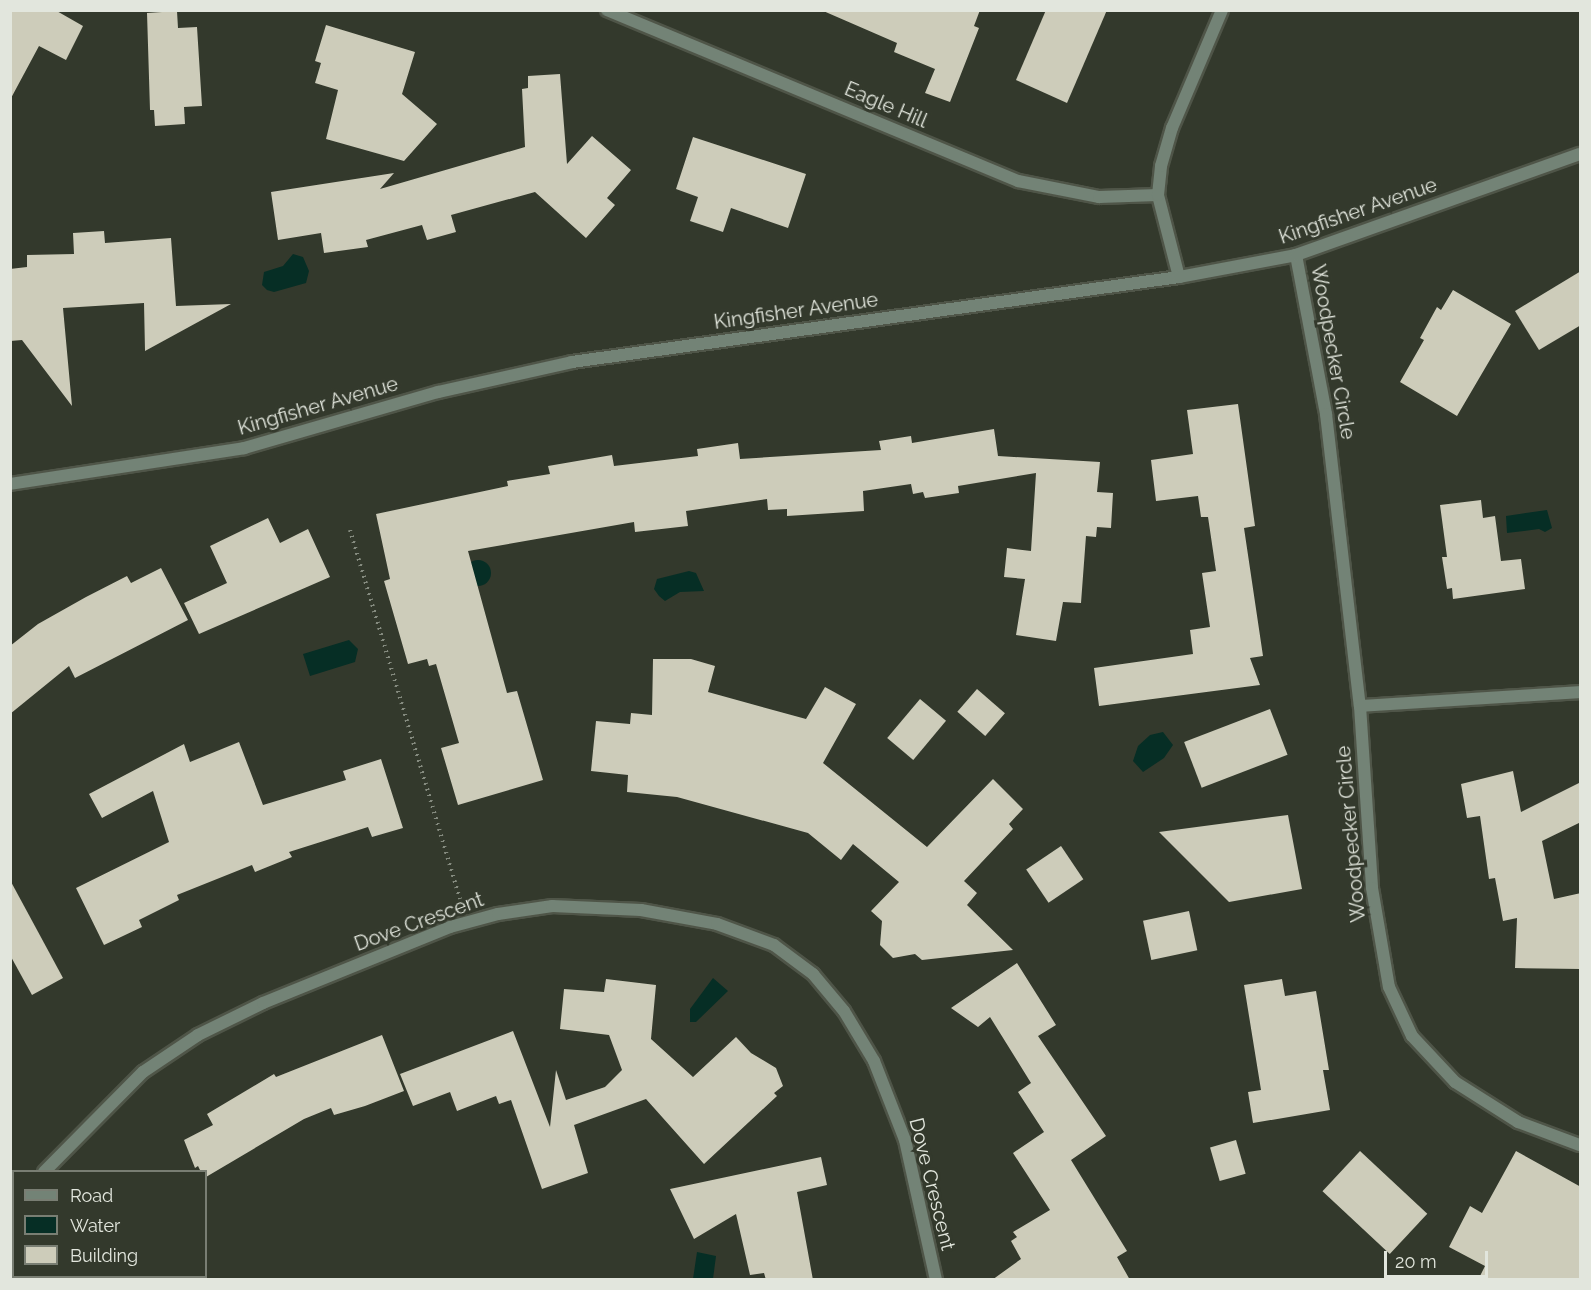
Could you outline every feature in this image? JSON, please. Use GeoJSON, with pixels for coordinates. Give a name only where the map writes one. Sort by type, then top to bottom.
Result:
{"type":"FeatureCollection","features":[{"type":"Feature","properties":{"kind":"street","name":"Eagle Hill"},"geometry":{"type":"LineString","coordinates":[[607,10],[1018,181],[1099,197],[1158,195]]}},
{"type":"Feature","properties":{"kind":"street"},"geometry":{"type":"LineString","coordinates":[[1179,277],[1158,195],[1172,128],[1222,10]]}},
{"type":"Feature","properties":{"kind":"street","name":"Kingfisher Avenue"},"geometry":{"type":"LineString","coordinates":[[10,484],[244,448],[438,392],[572,362],[1179,277],[1296,255],[1581,154]]}},
{"type":"Feature","properties":{"kind":"street","name":"Woodpecker Circle"},"geometry":{"type":"LineString","coordinates":[[1296,255],[1326,414],[1360,706],[1372,888],[1389,987],[1412,1036],[1455,1082],[1518,1122],[1581,1145]]}},
{"type":"Feature","properties":{"kind":"street"},"geometry":{"type":"LineString","coordinates":[[1360,706],[1581,692]]}},
{"type":"Feature","properties":{"kind":"street","name":"Dove Crescent"},"geometry":{"type":"LineString","coordinates":[[46,1170],[143,1072],[198,1035],[263,1003],[468,923],[552,906],[641,910],[717,924],[774,945],[813,974],[844,1011],[874,1061],[905,1140],[936,1280]]}},
{"type":"Feature","properties":{"kind":"path"},"geometry":{"type":"LineString","coordinates":[[350,530],[468,923]]}},
{"type":"Feature","properties":{"kind":"water"},"geometry":{"type":"Polygon","coordinates":[[[293,254],[303,257],[309,271],[306,283],[274,292],[267,290],[262,285],[264,272],[283,266],[293,254]]]}},
{"type":"Feature","properties":{"kind":"water"},"geometry":{"type":"Polygon","coordinates":[[[1547,510],[1552,528],[1545,532],[1539,529],[1507,533],[1506,516],[1547,510]]]}},
{"type":"Feature","properties":{"kind":"water"},"geometry":{"type":"Polygon","coordinates":[[[478,560],[487,564],[491,573],[487,582],[478,586],[469,582],[465,573],[469,564],[478,560]]]}},
{"type":"Feature","properties":{"kind":"water"},"geometry":{"type":"Polygon","coordinates":[[[689,571],[696,573],[704,591],[680,592],[665,601],[654,589],[657,579],[689,571]]]}},
{"type":"Feature","properties":{"kind":"water"},"geometry":{"type":"Polygon","coordinates":[[[349,640],[358,649],[355,662],[310,676],[303,654],[349,640]]]}},
{"type":"Feature","properties":{"kind":"water"},"geometry":{"type":"Polygon","coordinates":[[[1163,732],[1173,745],[1164,758],[1143,772],[1133,761],[1138,746],[1150,735],[1163,732]]]}},
{"type":"Feature","properties":{"kind":"water"},"geometry":{"type":"Polygon","coordinates":[[[713,978],[728,991],[696,1022],[690,1022],[690,1009],[713,978]]]}},
{"type":"Feature","properties":{"kind":"water"},"geometry":{"type":"Polygon","coordinates":[[[697,1252],[716,1256],[713,1279],[693,1279],[697,1252]]]}},
{"type":"Feature","properties":{"kind":"building"},"geometry":{"type":"Polygon","coordinates":[[[10,10],[55,10],[83,26],[66,60],[39,46],[10,100],[10,10]]]}},
{"type":"Feature","properties":{"kind":"building"},"geometry":{"type":"Polygon","coordinates":[[[821,10],[980,10],[974,26],[979,28],[950,102],[925,93],[935,69],[894,52],[897,43],[821,10]]]}},
{"type":"Feature","properties":{"kind":"building"},"geometry":{"type":"Polygon","coordinates":[[[1046,10],[1107,10],[1067,103],[1016,80],[1046,10]]]}},
{"type":"Feature","properties":{"kind":"building"},"geometry":{"type":"Polygon","coordinates":[[[177,11],[178,28],[197,27],[202,106],[184,107],[185,124],[155,126],[154,110],[150,110],[147,13],[177,11]]]}},
{"type":"Feature","properties":{"kind":"building"},"geometry":{"type":"Polygon","coordinates":[[[326,25],[415,52],[402,94],[437,124],[404,161],[326,139],[338,90],[315,83],[321,63],[315,61],[326,25]]]}},
{"type":"Feature","properties":{"kind":"building"},"geometry":{"type":"Polygon","coordinates":[[[560,74],[567,164],[592,136],[631,170],[607,198],[615,205],[586,238],[535,192],[451,215],[456,232],[427,240],[422,225],[366,240],[368,247],[324,253],[321,233],[278,240],[271,192],[394,173],[380,189],[525,147],[522,89],[528,88],[528,76],[560,74]]]}},
{"type":"Feature","properties":{"kind":"building"},"geometry":{"type":"Polygon","coordinates":[[[693,137],[806,174],[788,228],[731,208],[723,232],[690,221],[698,197],[676,189],[693,137]]]}},
{"type":"Feature","properties":{"kind":"building"},"geometry":{"type":"Polygon","coordinates":[[[104,231],[105,243],[171,238],[176,306],[231,304],[145,351],[144,303],[63,308],[72,406],[22,340],[10,341],[10,269],[27,267],[27,255],[74,254],[73,233],[104,231]]]}},
{"type":"Feature","properties":{"kind":"building"},"geometry":{"type":"Polygon","coordinates":[[[1581,271],[1581,325],[1539,350],[1515,311],[1581,271]]]}},
{"type":"Feature","properties":{"kind":"building"},"geometry":{"type":"Polygon","coordinates":[[[1453,290],[1511,324],[1457,416],[1400,382],[1424,340],[1420,338],[1437,307],[1441,310],[1453,290]]]}},
{"type":"Feature","properties":{"kind":"building"},"geometry":{"type":"Polygon","coordinates":[[[1238,404],[1255,526],[1244,528],[1263,656],[1250,658],[1260,685],[1099,706],[1094,668],[1193,654],[1190,630],[1210,627],[1202,573],[1216,571],[1208,517],[1201,517],[1198,496],[1156,501],[1151,460],[1193,454],[1187,410],[1238,404]]]}},
{"type":"Feature","properties":{"kind":"building"},"geometry":{"type":"Polygon","coordinates":[[[994,429],[998,456],[1100,462],[1097,492],[1113,493],[1111,528],[1097,527],[1096,537],[1086,536],[1081,603],[1063,602],[1056,641],[1016,635],[1025,579],[1004,577],[1007,548],[1031,551],[1036,473],[958,486],[959,493],[925,498],[923,492],[913,494],[911,484],[863,491],[864,511],[787,516],[787,509],[768,510],[767,499],[686,511],[688,526],[635,532],[634,522],[468,551],[507,693],[517,691],[543,780],[458,805],[441,748],[459,743],[436,664],[429,666],[427,659],[408,664],[384,581],[390,579],[376,514],[508,486],[507,481],[550,474],[548,466],[612,455],[614,466],[698,456],[697,449],[738,443],[740,459],[881,450],[879,441],[911,436],[912,443],[994,429]]]}},
{"type":"Feature","properties":{"kind":"building"},"geometry":{"type":"Polygon","coordinates":[[[1481,500],[1483,518],[1495,516],[1501,561],[1521,559],[1525,589],[1453,599],[1452,588],[1447,589],[1442,557],[1447,557],[1440,505],[1481,500]]]}},
{"type":"Feature","properties":{"kind":"building"},"geometry":{"type":"Polygon","coordinates":[[[268,518],[280,543],[308,529],[330,577],[199,634],[184,603],[227,583],[210,546],[268,518]]]}},
{"type":"Feature","properties":{"kind":"building"},"geometry":{"type":"Polygon","coordinates":[[[161,568],[188,620],[75,678],[69,666],[10,714],[10,646],[38,624],[86,597],[127,576],[131,583],[161,568]]]}},
{"type":"Feature","properties":{"kind":"building"},"geometry":{"type":"Polygon","coordinates":[[[653,659],[691,659],[715,666],[708,692],[806,719],[825,687],[856,704],[823,763],[927,847],[993,779],[1023,809],[1009,824],[1013,829],[964,881],[977,893],[967,905],[1013,950],[922,960],[915,954],[893,958],[880,945],[882,921],[871,911],[899,882],[853,844],[841,860],[808,833],[677,797],[627,792],[628,775],[591,771],[596,721],[630,724],[631,713],[652,715],[653,659]]]}},
{"type":"Feature","properties":{"kind":"building"},"geometry":{"type":"Polygon","coordinates":[[[977,689],[1005,713],[985,736],[957,712],[977,689]]]}},
{"type":"Feature","properties":{"kind":"building"},"geometry":{"type":"Polygon","coordinates":[[[920,699],[946,721],[913,760],[887,738],[920,699]]]}},
{"type":"Feature","properties":{"kind":"building"},"geometry":{"type":"Polygon","coordinates":[[[1270,709],[1288,755],[1202,788],[1184,742],[1270,709]]]}},
{"type":"Feature","properties":{"kind":"building"},"geometry":{"type":"Polygon","coordinates":[[[239,742],[263,805],[346,780],[343,771],[381,759],[403,828],[372,837],[368,827],[289,852],[292,857],[255,872],[252,865],[177,895],[179,900],[139,920],[142,927],[104,945],[76,888],[169,842],[153,791],[102,818],[89,794],[184,744],[190,762],[239,742]]]}},
{"type":"Feature","properties":{"kind":"building"},"geometry":{"type":"Polygon","coordinates":[[[1513,771],[1521,812],[1581,782],[1581,822],[1542,841],[1554,899],[1581,893],[1581,969],[1515,968],[1517,918],[1503,921],[1495,878],[1489,879],[1480,816],[1467,818],[1461,784],[1513,771]]]}},
{"type":"Feature","properties":{"kind":"building"},"geometry":{"type":"Polygon","coordinates":[[[1288,815],[1302,889],[1229,902],[1159,832],[1288,815]]]}},
{"type":"Feature","properties":{"kind":"building"},"geometry":{"type":"Polygon","coordinates":[[[1061,846],[1083,879],[1049,903],[1026,869],[1061,846]]]}},
{"type":"Feature","properties":{"kind":"building"},"geometry":{"type":"Polygon","coordinates":[[[10,880],[63,978],[32,995],[10,955],[10,880]]]}},
{"type":"Feature","properties":{"kind":"building"},"geometry":{"type":"Polygon","coordinates":[[[1189,911],[1197,950],[1151,960],[1143,921],[1189,911]]]}},
{"type":"Feature","properties":{"kind":"building"},"geometry":{"type":"Polygon","coordinates":[[[1017,963],[1056,1025],[1038,1036],[1106,1136],[1071,1160],[1127,1251],[1117,1257],[1130,1280],[992,1280],[1021,1259],[1011,1241],[1017,1237],[1013,1232],[1050,1210],[1013,1153],[1044,1132],[1018,1092],[1031,1083],[990,1017],[978,1027],[951,1008],[1017,963]]]}},
{"type":"Feature","properties":{"kind":"building"},"geometry":{"type":"Polygon","coordinates":[[[606,979],[656,985],[651,1039],[693,1077],[736,1037],[751,1053],[776,1068],[783,1086],[774,1093],[777,1096],[704,1164],[646,1099],[574,1125],[588,1173],[542,1189],[511,1100],[499,1104],[496,1096],[457,1111],[450,1092],[413,1106],[400,1074],[513,1031],[550,1127],[556,1070],[566,1100],[605,1087],[622,1070],[609,1035],[560,1029],[564,989],[604,992],[606,979]]]}},
{"type":"Feature","properties":{"kind":"building"},"geometry":{"type":"Polygon","coordinates":[[[1282,979],[1285,996],[1316,991],[1329,1070],[1323,1070],[1330,1110],[1253,1123],[1248,1092],[1261,1090],[1244,985],[1282,979]]]}},
{"type":"Feature","properties":{"kind":"building"},"geometry":{"type":"Polygon","coordinates":[[[382,1035],[404,1091],[334,1115],[331,1108],[304,1119],[207,1176],[207,1170],[200,1170],[198,1166],[195,1168],[184,1140],[213,1125],[207,1114],[274,1074],[276,1077],[382,1035]]]}},
{"type":"Feature","properties":{"kind":"building"},"geometry":{"type":"Polygon","coordinates":[[[1236,1140],[1246,1174],[1220,1181],[1210,1147],[1236,1140]]]}},
{"type":"Feature","properties":{"kind":"building"},"geometry":{"type":"Polygon","coordinates":[[[1360,1151],[1427,1214],[1390,1254],[1322,1191],[1360,1151]]]}},
{"type":"Feature","properties":{"kind":"building"},"geometry":{"type":"Polygon","coordinates":[[[1516,1151],[1581,1187],[1581,1280],[1478,1280],[1485,1266],[1449,1247],[1470,1206],[1482,1213],[1516,1151]]]}},
{"type":"Feature","properties":{"kind":"building"},"geometry":{"type":"Polygon","coordinates":[[[821,1157],[827,1185],[797,1192],[813,1280],[766,1280],[764,1273],[750,1275],[736,1214],[694,1239],[670,1189],[821,1157]]]}}]}
